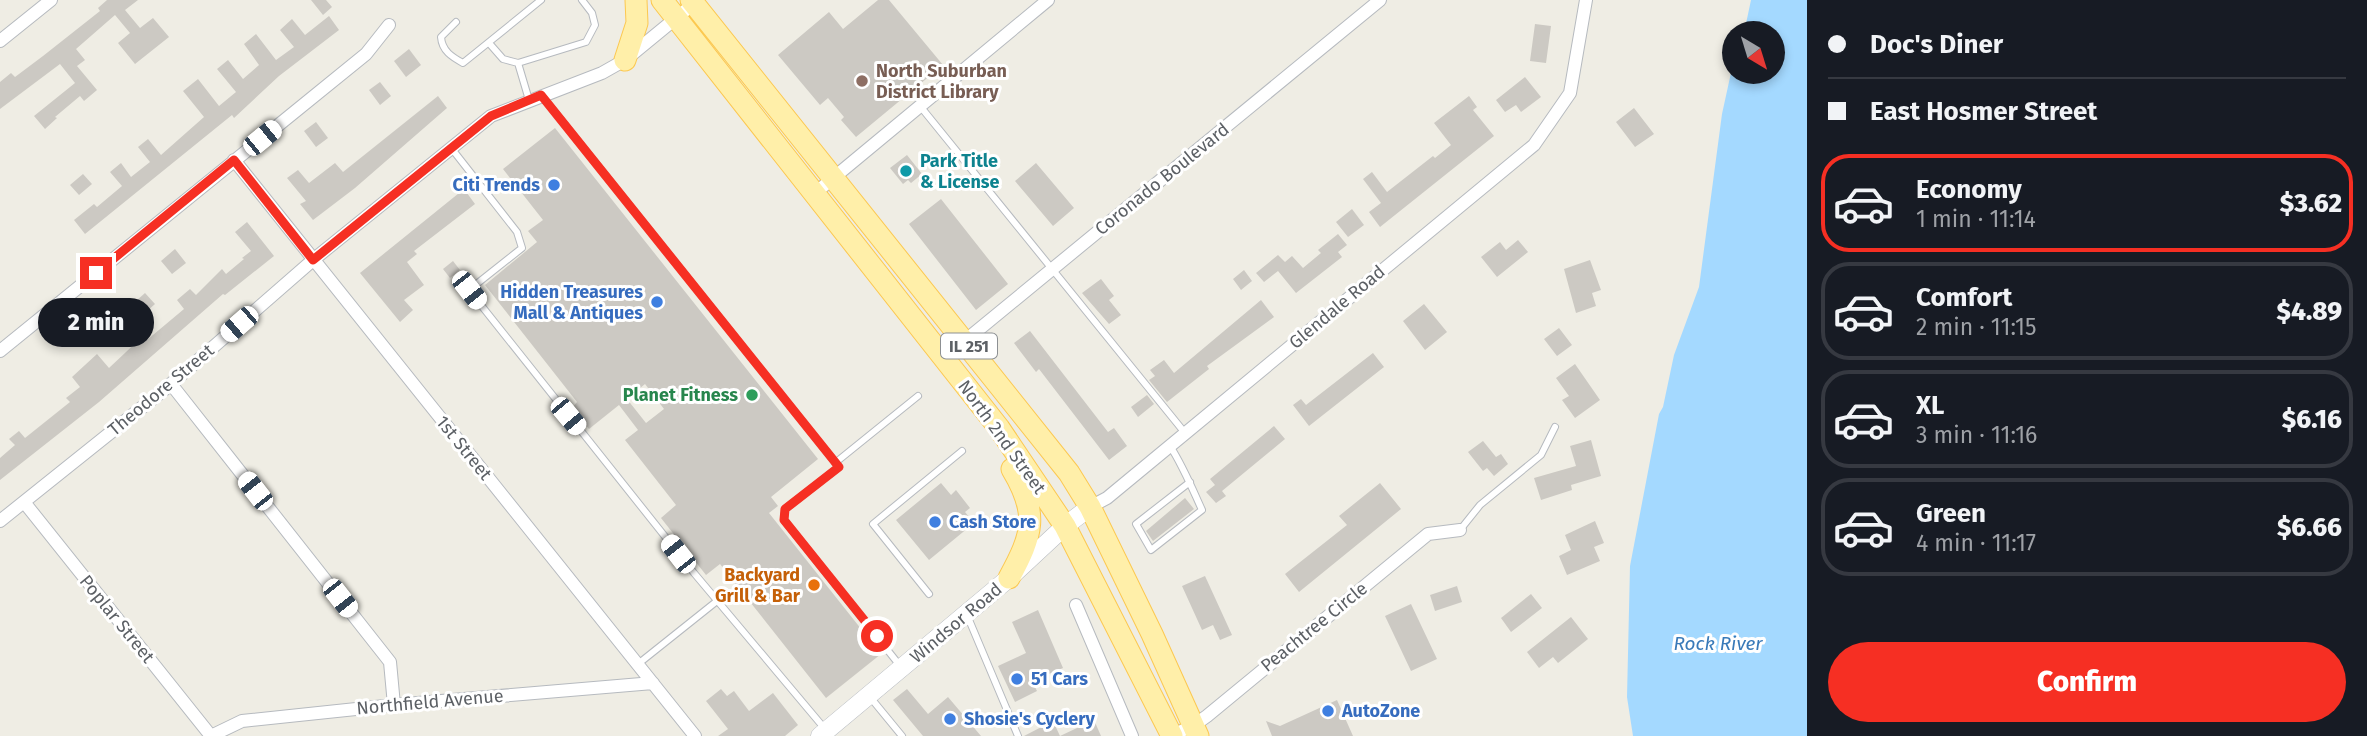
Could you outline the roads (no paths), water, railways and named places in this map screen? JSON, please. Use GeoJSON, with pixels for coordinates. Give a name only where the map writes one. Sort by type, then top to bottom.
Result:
{"type":"FeatureCollection","features":[{"type":"Feature","properties":{"kind":"main road"},"geometry":{"type":"LineString","coordinates":[[625,61],[637,23],[636,0]]}},
{"type":"Feature","properties":{"kind":"main road","name":"North 2nd Street"},"geometry":{"type":"LineString","coordinates":[[662,0],[690,5],[965,341],[1069,473],[1090,507],[1195,731]]}},
{"type":"Feature","properties":{"kind":"main road","name":"North 2nd Street"},"geometry":{"type":"LineString","coordinates":[[690,5],[814,194],[999,428],[1065,526],[1171,736]]}},
{"type":"Feature","properties":{"kind":"main road"},"geometry":{"type":"LineString","coordinates":[[999,428],[1006,460],[1026,493],[1029,506],[1029,540],[1009,578]]}},
{"type":"Feature","properties":{"kind":"street"},"geometry":{"type":"LineString","coordinates":[[0,41],[51,0]]}},
{"type":"Feature","properties":{"kind":"street"},"geometry":{"type":"LineString","coordinates":[[814,194],[1048,0]]}},
{"type":"Feature","properties":{"kind":"street","name":"Coronado Boulevard"},"geometry":{"type":"LineString","coordinates":[[944,358],[1380,0]]}},
{"type":"Feature","properties":{"kind":"street","name":"Glendale Road"},"geometry":{"type":"LineString","coordinates":[[1090,507],[1107,498],[1534,145],[1570,93],[1586,0]]}},
{"type":"Feature","properties":{"kind":"street","name":"Theodore Street"},"geometry":{"type":"LineString","coordinates":[[0,521],[171,384],[313,260],[491,116],[602,73],[625,61],[690,5]]}},
{"type":"Feature","properties":{"kind":"street"},"geometry":{"type":"LineString","coordinates":[[0,351],[366,54],[389,24]]}},
{"type":"Feature","properties":{"kind":"street","name":"1st Street"},"geometry":{"type":"LineString","coordinates":[[234,160],[695,736]]}},
{"type":"Feature","properties":{"kind":"street"},"geometry":{"type":"LineString","coordinates":[[171,384],[390,662],[394,705]]}},
{"type":"Feature","properties":{"kind":"street","name":"Poplar Street"},"geometry":{"type":"LineString","coordinates":[[23,502],[211,736]]}},
{"type":"Feature","properties":{"kind":"street","name":"Windsor Road"},"geometry":{"type":"LineString","coordinates":[[823,733],[967,614],[1090,507]]}},
{"type":"Feature","properties":{"kind":"street","name":"Peachtree Circle"},"geometry":{"type":"LineString","coordinates":[[1171,736],[1195,731],[1428,534],[1460,530]]}},
{"type":"Feature","properties":{"kind":"street"},"geometry":{"type":"LineString","coordinates":[[1076,605],[1132,736]]}},
{"type":"Feature","properties":{"kind":"street","name":"Northfield Avenue"},"geometry":{"type":"LineString","coordinates":[[211,736],[242,722],[394,705],[653,683]]}},
{"type":"Feature","properties":{"kind":"lane"},"geometry":{"type":"LineString","coordinates":[[456,22],[441,37],[442,45],[451,56],[463,63],[541,0]]}},
{"type":"Feature","properties":{"kind":"lane"},"geometry":{"type":"LineString","coordinates":[[489,43],[503,59],[518,63],[586,42],[595,25],[592,13],[582,0]]}},
{"type":"Feature","properties":{"kind":"lane"},"geometry":{"type":"LineString","coordinates":[[518,63],[535,97],[839,467],[785,509],[784,520],[902,668]]}},
{"type":"Feature","properties":{"kind":"lane"},"geometry":{"type":"LineString","coordinates":[[920,106],[1185,433]]}},
{"type":"Feature","properties":{"kind":"lane"},"geometry":{"type":"LineString","coordinates":[[451,148],[517,232],[522,248],[469,290],[823,733]]}},
{"type":"Feature","properties":{"kind":"lane"},"geometry":{"type":"LineString","coordinates":[[835,463],[918,396]]}},
{"type":"Feature","properties":{"kind":"lane"},"geometry":{"type":"LineString","coordinates":[[1460,530],[1480,505],[1541,455],[1555,427]]}},
{"type":"Feature","properties":{"kind":"lane"},"geometry":{"type":"LineString","coordinates":[[1170,446],[1190,482],[1202,510],[1151,550],[1136,524],[1190,482]]}},
{"type":"Feature","properties":{"kind":"lane"},"geometry":{"type":"LineString","coordinates":[[929,594],[873,524],[962,452]]}},
{"type":"Feature","properties":{"kind":"lane"},"geometry":{"type":"LineString","coordinates":[[638,664],[717,601]]}},
{"type":"Feature","properties":{"kind":"lane"},"geometry":{"type":"LineString","coordinates":[[967,614],[1018,736]]}},
{"type":"Feature","properties":{"kind":"lane"},"geometry":{"type":"LineString","coordinates":[[868,696],[902,736]]}},
{"type":"Feature","properties":{"kind":"water","name":"Rock River"},"geometry":{"type":"Polygon","coordinates":[[[1751,0],[1807,0],[1807,736],[1633,736],[1627,697],[1630,566],[1659,414],[1663,407],[1674,355],[1699,287],[1722,114],[1729,84],[1785,84],[1785,21],[1747,21],[1751,0]]]}},
{"type":"Feature","properties":{"kind":"place","name":"North Suburban District Library"},"geometry":{"type":"Point","coordinates":[862,81]}},
{"type":"Feature","properties":{"kind":"place","name":"Park Title & License"},"geometry":{"type":"Point","coordinates":[906,171]}},
{"type":"Feature","properties":{"kind":"place","name":"Citi Trends"},"geometry":{"type":"Point","coordinates":[554,185]}},
{"type":"Feature","properties":{"kind":"place","name":"Hidden Treasures Mall & Antiques"},"geometry":{"type":"Point","coordinates":[657,302]}},
{"type":"Feature","properties":{"kind":"place","name":"Planet Fitness"},"geometry":{"type":"Point","coordinates":[752,395]}},
{"type":"Feature","properties":{"kind":"place","name":"Cash Store"},"geometry":{"type":"Point","coordinates":[935,522]}},
{"type":"Feature","properties":{"kind":"place","name":"Backyard Grill & Bar"},"geometry":{"type":"Point","coordinates":[814,585]}},
{"type":"Feature","properties":{"kind":"place","name":"51 Cars"},"geometry":{"type":"Point","coordinates":[1017,679]}},
{"type":"Feature","properties":{"kind":"place","name":"AutoZone"},"geometry":{"type":"Point","coordinates":[1328,711]}},
{"type":"Feature","properties":{"kind":"place","name":"Shosie's Cyclery"},"geometry":{"type":"Point","coordinates":[950,719]}}]}
